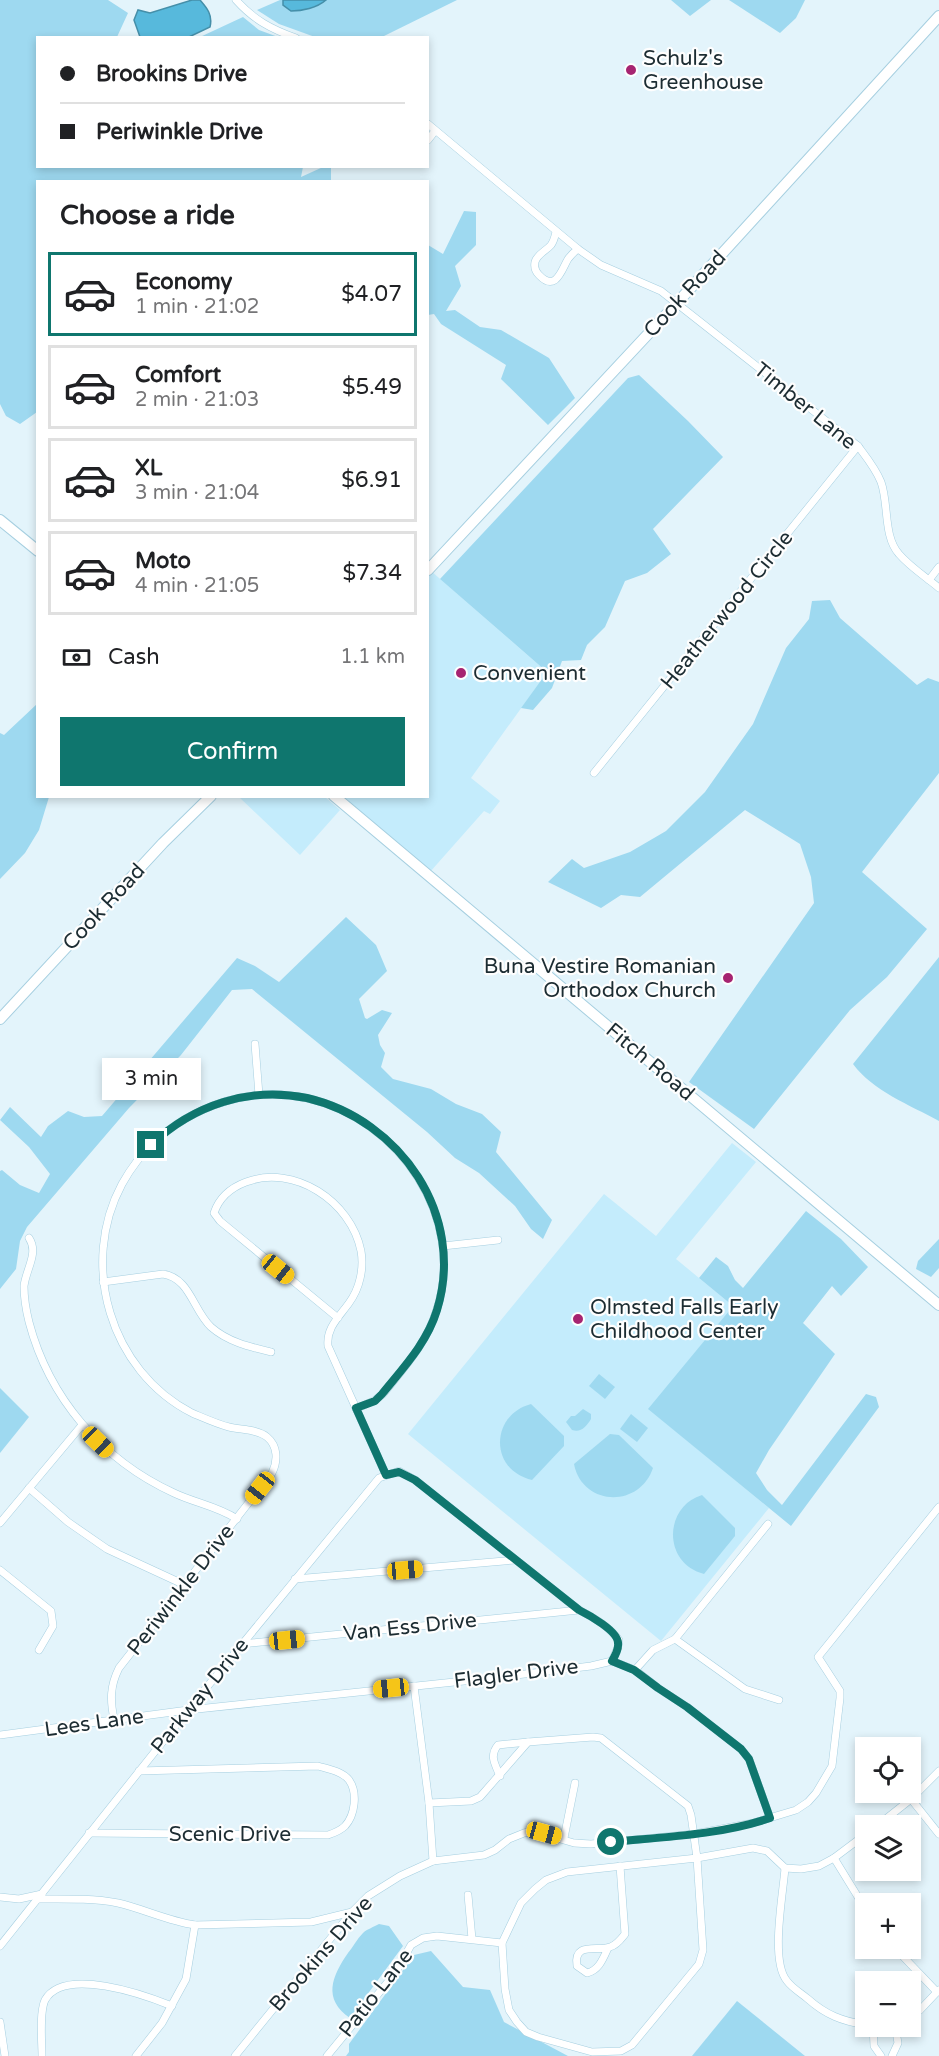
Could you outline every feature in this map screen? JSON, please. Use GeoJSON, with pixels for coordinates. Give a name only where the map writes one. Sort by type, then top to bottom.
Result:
{"type":"FeatureCollection","features":[{"type":"Feature","properties":{"kind":"street"},"geometry":{"type":"LineString","coordinates":[[236,0],[249,15],[264,25],[291,36]]}},
{"type":"Feature","properties":{"kind":"street","name":"Cook Road"},"geometry":{"type":"LineString","coordinates":[[429,569],[677,303],[939,16]]}},
{"type":"Feature","properties":{"kind":"street","name":"Timber Lane"},"geometry":{"type":"LineString","coordinates":[[429,125],[578,249],[601,265],[661,291],[858,446],[873,466],[881,483],[889,532],[898,553],[939,588]]}},
{"type":"Feature","properties":{"kind":"street"},"geometry":{"type":"LineString","coordinates":[[429,139],[435,131]]}},
{"type":"Feature","properties":{"kind":"street"},"geometry":{"type":"LineString","coordinates":[[556,232],[553,242],[536,260],[535,268],[544,279],[552,281],[558,279],[570,256],[578,249]]}},
{"type":"Feature","properties":{"kind":"street","name":"Heatherwood Circle"},"geometry":{"type":"LineString","coordinates":[[594,773],[858,446]]}},
{"type":"Feature","properties":{"kind":"street"},"geometry":{"type":"LineString","coordinates":[[0,520],[36,549]]}},
{"type":"Feature","properties":{"kind":"street"},"geometry":{"type":"LineString","coordinates":[[929,580],[939,567]]}},
{"type":"Feature","properties":{"kind":"street","name":"Cook Road"},"geometry":{"type":"LineString","coordinates":[[0,1019],[163,843],[209,798]]}},
{"type":"Feature","properties":{"kind":"street","name":"Fitch Road"},"geometry":{"type":"LineString","coordinates":[[336,798],[939,1305]]}},
{"type":"Feature","properties":{"kind":"street"},"geometry":{"type":"LineString","coordinates":[[255,1044],[259,1095]]}},
{"type":"Feature","properties":{"kind":"street","name":"Periwinkle Drive"},"geometry":{"type":"LineString","coordinates":[[114,1719],[110,1700],[119,1668],[237,1519],[274,1469],[276,1461],[273,1444],[260,1433],[221,1425],[190,1411],[171,1400],[151,1382],[134,1363],[119,1337],[107,1305],[102,1261],[104,1238],[111,1209],[123,1183],[142,1155],[164,1133],[194,1114],[222,1102],[259,1095],[306,1098],[336,1108],[387,1141],[403,1157],[424,1186],[437,1216],[443,1246],[442,1289],[437,1311],[430,1329],[418,1348],[382,1394],[375,1401],[356,1408]]}},
{"type":"Feature","properties":{"kind":"street"},"geometry":{"type":"LineString","coordinates":[[338,1318],[225,1226],[214,1213],[217,1203],[227,1192],[243,1183],[259,1178],[275,1177],[302,1182],[318,1191],[351,1223],[358,1237],[362,1254],[362,1271],[359,1284],[351,1300],[328,1332],[328,1346],[386,1475],[399,1472],[415,1480],[579,1610],[593,1617],[615,1634],[619,1640],[612,1661],[634,1670],[741,1749],[749,1759],[770,1818]]}},
{"type":"Feature","properties":{"kind":"street"},"geometry":{"type":"LineString","coordinates":[[29,1238],[33,1256],[27,1273],[24,1294],[29,1323],[54,1385],[82,1425],[107,1451],[143,1477],[176,1494],[219,1509],[237,1519]]}},
{"type":"Feature","properties":{"kind":"street"},"geometry":{"type":"LineString","coordinates":[[443,1246],[498,1240]]}},
{"type":"Feature","properties":{"kind":"street"},"geometry":{"type":"LineString","coordinates":[[103,1282],[163,1274],[172,1276],[184,1285],[195,1307],[212,1327],[233,1340],[271,1352]]}},
{"type":"Feature","properties":{"kind":"street"},"geometry":{"type":"LineString","coordinates":[[0,1523],[82,1425]]}},
{"type":"Feature","properties":{"kind":"street","name":"Parkway Drive"},"geometry":{"type":"LineString","coordinates":[[0,1946],[295,1579],[380,1478],[386,1475]]}},
{"type":"Feature","properties":{"kind":"street"},"geometry":{"type":"LineString","coordinates":[[29,1488],[63,1518],[93,1540],[120,1556],[185,1585]]}},
{"type":"Feature","properties":{"kind":"street","name":"Brookins Drive"},"geometry":{"type":"LineString","coordinates":[[235,2056],[352,1912],[368,1896],[400,1876],[433,1861],[484,1855],[509,1839],[533,1831],[564,1838],[574,1843],[591,1844],[694,1834],[753,1823],[795,1810],[808,1802],[821,1786],[832,1766],[840,1698],[840,1691],[818,1658],[939,1507]]}},
{"type":"Feature","properties":{"kind":"street"},"geometry":{"type":"LineString","coordinates":[[634,1670],[653,1650],[675,1639],[768,1524]]}},
{"type":"Feature","properties":{"kind":"street"},"geometry":{"type":"LineString","coordinates":[[295,1579],[515,1560]]}},
{"type":"Feature","properties":{"kind":"street"},"geometry":{"type":"LineString","coordinates":[[0,1570],[51,1611],[53,1626],[39,1650]]}},
{"type":"Feature","properties":{"kind":"street","name":"Van Ess Drive"},"geometry":{"type":"LineString","coordinates":[[242,1644],[579,1610]]}},
{"type":"Feature","properties":{"kind":"street"},"geometry":{"type":"LineString","coordinates":[[675,1639],[745,1689],[780,1700]]}},
{"type":"Feature","properties":{"kind":"street","name":"Flagler Drive"},"geometry":{"type":"LineString","coordinates":[[188,1710],[591,1666],[612,1661]]}},
{"type":"Feature","properties":{"kind":"street"},"geometry":{"type":"LineString","coordinates":[[414,1686],[429,1803],[433,1861]]}},
{"type":"Feature","properties":{"kind":"street","name":"Lees Lane"},"geometry":{"type":"LineString","coordinates":[[0,1736],[188,1710]]}},
{"type":"Feature","properties":{"kind":"street"},"geometry":{"type":"LineString","coordinates":[[500,1776],[493,1758],[494,1750],[498,1745],[601,1738],[688,1806],[694,1834],[696,1858],[703,1950],[699,1964],[632,2045],[621,2051],[592,2052],[526,2032],[509,2010],[502,1943],[521,1903],[535,1888],[546,1880],[567,1872],[696,1858],[753,1848],[767,1851],[785,1868],[801,1869],[819,1866],[855,1842]]}},
{"type":"Feature","properties":{"kind":"street"},"geometry":{"type":"LineString","coordinates":[[429,1803],[471,1801],[480,1797],[528,1742]]}},
{"type":"Feature","properties":{"kind":"street","name":"Scenic Drive"},"geometry":{"type":"LineString","coordinates":[[89,1833],[328,1835],[345,1826],[352,1816],[355,1804],[349,1780],[339,1772],[318,1766],[140,1771]]}},
{"type":"Feature","properties":{"kind":"street"},"geometry":{"type":"LineString","coordinates":[[921,1789],[939,1771]]}},
{"type":"Feature","properties":{"kind":"street"},"geometry":{"type":"LineString","coordinates":[[564,1838],[575,1783]]}},
{"type":"Feature","properties":{"kind":"street"},"geometry":{"type":"LineString","coordinates":[[891,1815],[906,1803]]}},
{"type":"Feature","properties":{"kind":"street"},"geometry":{"type":"LineString","coordinates":[[914,1803],[939,1834]]}},
{"type":"Feature","properties":{"kind":"street"},"geometry":{"type":"LineString","coordinates":[[834,1858],[856,1893]]}},
{"type":"Feature","properties":{"kind":"street"},"geometry":{"type":"LineString","coordinates":[[608,1948],[595,1970],[587,1973],[577,1966],[576,1960],[586,1948],[608,1948],[617,1944],[625,1934],[620,1866]]}},
{"type":"Feature","properties":{"kind":"street"},"geometry":{"type":"LineString","coordinates":[[785,1868],[778,1951],[779,1966],[786,1981],[821,2010],[834,2018],[855,2023]]}},
{"type":"Feature","properties":{"kind":"street"},"geometry":{"type":"LineString","coordinates":[[468,1895],[472,1939]]}},
{"type":"Feature","properties":{"kind":"street"},"geometry":{"type":"LineString","coordinates":[[0,1897],[19,1899],[40,1896],[117,1903],[177,1922],[195,1925],[311,1922],[352,1912]]}},
{"type":"Feature","properties":{"kind":"street"},"geometry":{"type":"LineString","coordinates":[[136,2056],[162,2023],[186,1979],[195,1925]]}},
{"type":"Feature","properties":{"kind":"street","name":"Patio Lane"},"geometry":{"type":"LineString","coordinates":[[327,2056],[396,1972],[411,1945],[423,1938],[437,1936],[502,1943]]}},
{"type":"Feature","properties":{"kind":"street"},"geometry":{"type":"LineString","coordinates":[[905,1959],[938,1991],[921,2009]]}},
{"type":"Feature","properties":{"kind":"street"},"geometry":{"type":"LineString","coordinates":[[42,2056],[45,2000],[60,1987],[78,1984],[100,1985],[151,1998],[172,2006]]}},
{"type":"Feature","properties":{"kind":"street"},"geometry":{"type":"LineString","coordinates":[[0,2022],[5,2056]]}},
{"type":"Feature","properties":{"kind":"street"},"geometry":{"type":"LineString","coordinates":[[874,2037],[874,2046],[880,2056]]}},
{"type":"Feature","properties":{"kind":"street"},"geometry":{"type":"LineString","coordinates":[[892,2056],[898,2043],[897,2037]]}},
{"type":"Feature","properties":{"kind":"shaded area"},"geometry":{"type":"Polygon","coordinates":[[[0,0],[108,0],[128,13],[117,36],[36,36],[36,168],[303,168],[301,177],[321,168],[331,168],[331,180],[36,180],[36,413],[20,424],[6,416],[0,404],[0,0]]]}},
{"type":"Feature","properties":{"kind":"shaded area"},"geometry":{"type":"Polygon","coordinates":[[[192,0],[200,0],[210,15],[210,27],[191,36],[140,36],[134,20],[138,10],[150,13],[192,0]]]}},
{"type":"Feature","properties":{"kind":"shaded area"},"geometry":{"type":"Polygon","coordinates":[[[280,0],[457,0],[384,36],[312,36],[279,24],[257,10],[280,0]]]}},
{"type":"Feature","properties":{"kind":"shaded area"},"geometry":{"type":"Polygon","coordinates":[[[283,0],[326,0],[309,8],[291,11],[283,5],[283,0]]]}},
{"type":"Feature","properties":{"kind":"shaded area"},"geometry":{"type":"Polygon","coordinates":[[[671,0],[711,0],[690,16],[671,0]]]}},
{"type":"Feature","properties":{"kind":"shaded area"},"geometry":{"type":"Polygon","coordinates":[[[729,0],[805,0],[796,18],[780,33],[729,0]]]}},
{"type":"Feature","properties":{"kind":"shaded area"},"geometry":{"type":"Polygon","coordinates":[[[243,17],[259,30],[275,36],[202,36],[243,17]]]}},
{"type":"Feature","properties":{"kind":"shaded area"},"geometry":{"type":"Polygon","coordinates":[[[464,211],[476,212],[476,245],[455,266],[461,286],[446,311],[455,310],[480,327],[501,330],[549,358],[575,398],[548,425],[501,379],[506,365],[441,324],[434,314],[429,315],[429,246],[443,254],[464,211]]]}},
{"type":"Feature","properties":{"kind":"shaded area"},"geometry":{"type":"Polygon","coordinates":[[[639,375],[723,457],[653,529],[671,554],[647,573],[625,581],[605,627],[587,645],[581,660],[562,661],[552,688],[533,710],[521,708],[547,672],[440,579],[628,378],[639,375]]]}},
{"type":"Feature","properties":{"kind":"shaded area"},"geometry":{"type":"Polygon","coordinates":[[[431,571],[547,672],[471,778],[500,801],[490,814],[484,811],[430,872],[340,798],[429,798],[429,574],[431,571]]]}},
{"type":"Feature","properties":{"kind":"shaded area"},"geometry":{"type":"Polygon","coordinates":[[[830,600],[840,618],[917,685],[928,678],[939,682],[939,773],[862,872],[927,929],[887,977],[850,1010],[754,1129],[689,1082],[814,903],[811,877],[800,844],[745,810],[640,897],[621,895],[601,908],[548,882],[572,859],[584,868],[630,852],[666,831],[705,792],[753,724],[786,648],[809,619],[812,601],[830,600]]]}},
{"type":"Feature","properties":{"kind":"shaded area"},"geometry":{"type":"Polygon","coordinates":[[[36,705],[36,798],[49,798],[39,830],[25,853],[0,879],[0,733],[4,735],[36,705]]]}},
{"type":"Feature","properties":{"kind":"shaded area"},"geometry":{"type":"Polygon","coordinates":[[[240,798],[326,798],[340,810],[300,855],[240,798]]]}},
{"type":"Feature","properties":{"kind":"shaded area"},"geometry":{"type":"Polygon","coordinates":[[[346,917],[376,945],[387,971],[359,999],[367,1019],[382,1010],[392,1013],[378,1035],[385,1053],[381,1067],[393,1079],[431,1089],[456,1104],[482,1114],[501,1132],[496,1152],[552,1220],[543,1239],[531,1229],[515,1206],[479,1173],[455,1158],[427,1132],[252,989],[232,990],[181,1055],[129,1108],[27,1227],[20,1241],[16,1269],[0,1289],[0,1171],[2,1170],[20,1185],[39,1193],[50,1174],[29,1147],[0,1120],[10,1107],[41,1137],[48,1126],[68,1111],[84,1117],[102,1116],[237,958],[255,966],[279,982],[346,917]]]}},
{"type":"Feature","properties":{"kind":"shaded area"},"geometry":{"type":"Polygon","coordinates":[[[939,957],[939,1121],[881,1090],[861,1074],[853,1064],[939,957]]]}},
{"type":"Feature","properties":{"kind":"shaded area"},"geometry":{"type":"Polygon","coordinates":[[[732,1143],[756,1162],[676,1259],[733,1306],[649,1409],[769,1508],[661,1641],[408,1434],[604,1194],[656,1236],[732,1143]]]}},
{"type":"Feature","properties":{"kind":"shaded area"},"geometry":{"type":"Polygon","coordinates":[[[806,1211],[841,1239],[868,1267],[841,1296],[832,1286],[803,1323],[835,1354],[769,1450],[756,1473],[767,1490],[782,1505],[866,1394],[876,1397],[879,1407],[791,1526],[648,1409],[733,1306],[699,1278],[716,1257],[728,1266],[735,1280],[743,1288],[806,1211]]]}},
{"type":"Feature","properties":{"kind":"shaded area"},"geometry":{"type":"Polygon","coordinates":[[[939,1239],[939,1268],[931,1277],[916,1269],[918,1261],[939,1239]]]}},
{"type":"Feature","properties":{"kind":"shaded area"},"geometry":{"type":"Polygon","coordinates":[[[599,1374],[615,1387],[605,1399],[589,1386],[599,1374]]]}},
{"type":"Feature","properties":{"kind":"shaded area"},"geometry":{"type":"Polygon","coordinates":[[[0,1388],[29,1417],[0,1453],[0,1388]]]}},
{"type":"Feature","properties":{"kind":"shaded area"},"geometry":{"type":"Polygon","coordinates":[[[531,1404],[564,1436],[564,1446],[532,1480],[518,1474],[508,1465],[502,1454],[500,1442],[502,1430],[508,1419],[518,1410],[531,1404]]]}},
{"type":"Feature","properties":{"kind":"shaded area"},"geometry":{"type":"Polygon","coordinates":[[[583,1409],[591,1414],[591,1419],[583,1429],[572,1430],[566,1422],[583,1409]]]}},
{"type":"Feature","properties":{"kind":"shaded area"},"geometry":{"type":"Polygon","coordinates":[[[631,1414],[648,1428],[637,1442],[620,1429],[631,1414]]]}},
{"type":"Feature","properties":{"kind":"shaded area"},"geometry":{"type":"Polygon","coordinates":[[[610,1434],[619,1435],[653,1468],[646,1481],[636,1491],[624,1496],[599,1495],[588,1488],[579,1478],[574,1464],[610,1434]]]}},
{"type":"Feature","properties":{"kind":"shaded area"},"geometry":{"type":"Polygon","coordinates":[[[702,1495],[735,1528],[735,1536],[704,1574],[691,1568],[681,1559],[675,1548],[673,1535],[680,1511],[689,1501],[702,1495]]]}},
{"type":"Feature","properties":{"kind":"shaded area"},"geometry":{"type":"Polygon","coordinates":[[[379,1924],[389,1926],[403,1946],[350,2018],[341,2011],[336,2003],[332,1987],[334,1979],[342,1962],[361,1935],[379,1924]]]}},
{"type":"Feature","properties":{"kind":"shaded area"},"geometry":{"type":"Polygon","coordinates":[[[431,1951],[463,1987],[490,1990],[504,2022],[568,2056],[346,2056],[349,2052],[349,2044],[414,1955],[431,1951]]]}},
{"type":"Feature","properties":{"kind":"shaded area"},"geometry":{"type":"Polygon","coordinates":[[[737,2001],[805,2056],[692,2056],[737,2001]]]}},
{"type":"Feature","properties":{"kind":"place","name":"Schulz's Greenhouse"},"geometry":{"type":"Point","coordinates":[631,70]}},
{"type":"Feature","properties":{"kind":"place","name":"Convenient"},"geometry":{"type":"Point","coordinates":[461,673]}},
{"type":"Feature","properties":{"kind":"place","name":"Buna Vestire Romanian Orthodox Church"},"geometry":{"type":"Point","coordinates":[728,978]}},
{"type":"Feature","properties":{"kind":"place","name":"Olmsted Falls Early Childhood Center"},"geometry":{"type":"Point","coordinates":[578,1319]}},
{"type":"Feature","properties":{"kind":"route"},"geometry":{"type":"LineString","coordinates":[[151,1145],[182,1120],[222,1102],[259,1095],[293,1096],[319,1102],[349,1114],[387,1141],[415,1171],[433,1203],[441,1230],[444,1267],[442,1289],[430,1329],[409,1361],[375,1401],[356,1408],[386,1475],[399,1472],[415,1480],[579,1610],[593,1617],[615,1634],[619,1640],[612,1661],[634,1670],[741,1749],[749,1759],[770,1818],[694,1834],[611,1842]]}}]}
